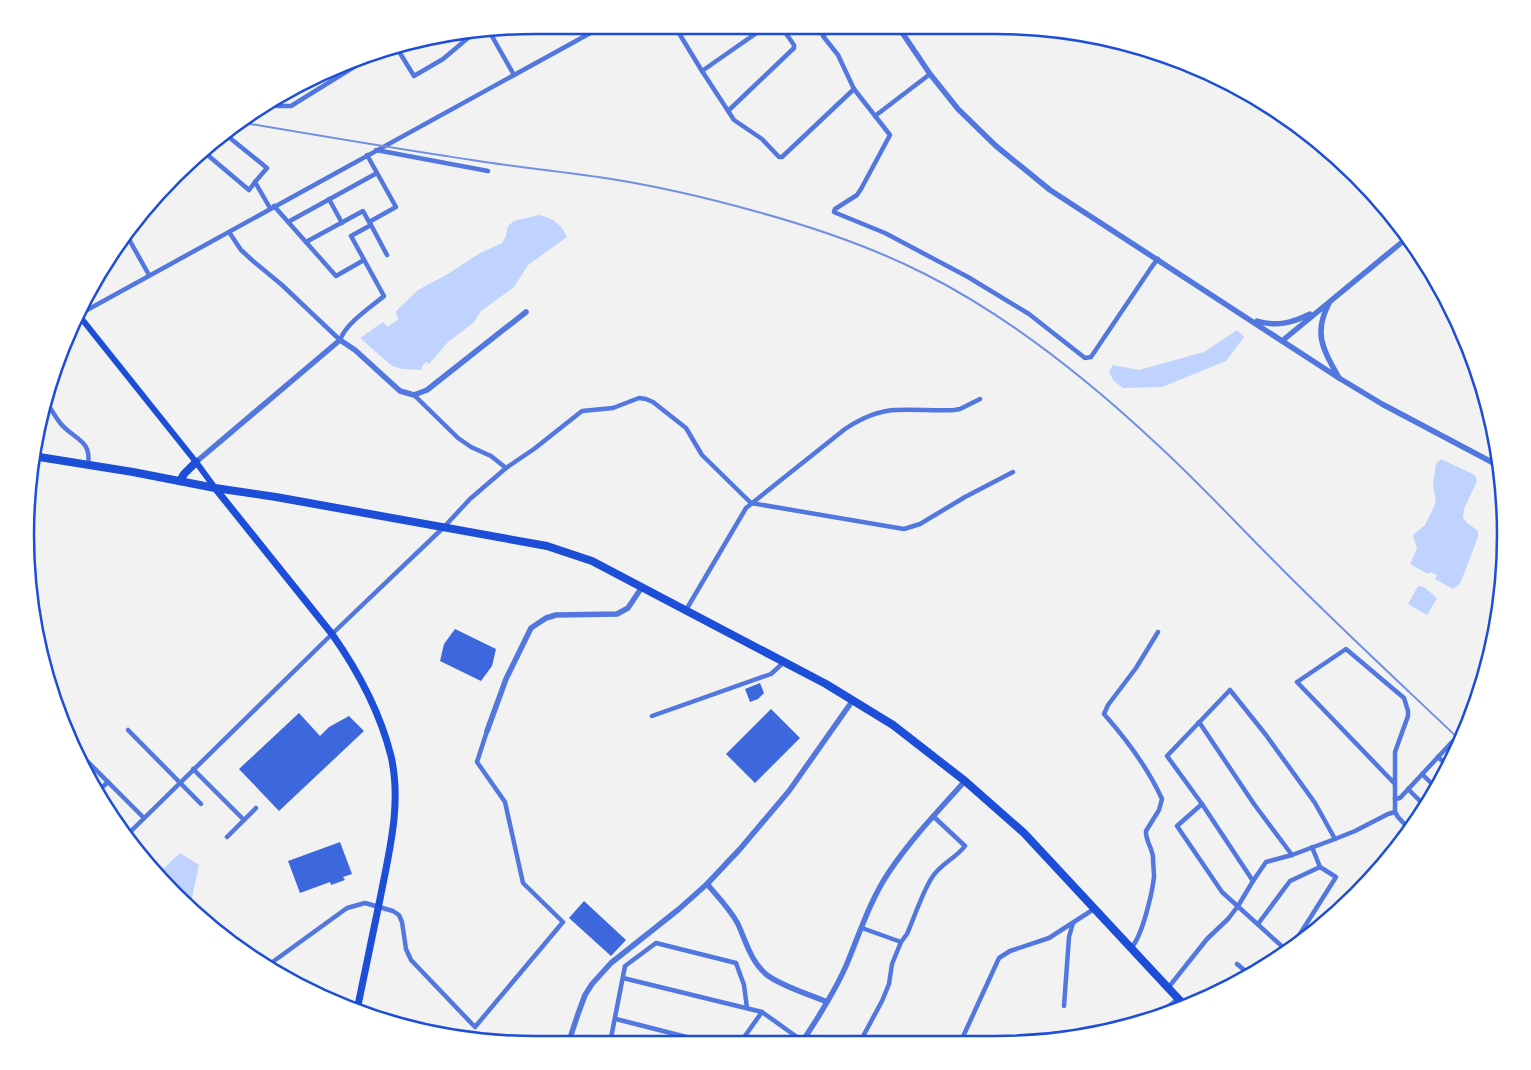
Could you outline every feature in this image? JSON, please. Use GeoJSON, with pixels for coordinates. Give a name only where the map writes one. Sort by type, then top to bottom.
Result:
{"type":"FeatureCollection","features":[{"type":"Feature","properties":{"kind":"highway"},"geometry":{"type":"LineString","coordinates":[[40,457],[248,492],[547,546],[592,561],[784,662],[853,700],[893,725],[965,781],[1024,833],[1178,999]]}},
{"type":"Feature","properties":{"kind":"highway"},"geometry":{"type":"LineString","coordinates":[[180,481],[196,462]]}},
{"type":"Feature","properties":{"kind":"main road"},"geometry":{"type":"LineString","coordinates":[[82,321],[332,634],[348,657],[382,725],[391,758],[394,788],[393,830],[358,1004]]}},
{"type":"Feature","properties":{"kind":"street"},"geometry":{"type":"LineString","coordinates":[[87,309],[589,34]]}},
{"type":"Feature","properties":{"kind":"street"},"geometry":{"type":"LineString","coordinates":[[681,34],[734,120],[762,139],[779,157],[782,157],[854,89]]}},
{"type":"Feature","properties":{"kind":"street"},"geometry":{"type":"LineString","coordinates":[[702,71],[755,34]]}},
{"type":"Feature","properties":{"kind":"street"},"geometry":{"type":"LineString","coordinates":[[728,111],[794,48],[794,44],[787,34]]}},
{"type":"Feature","properties":{"kind":"street"},"geometry":{"type":"LineString","coordinates":[[824,34],[823,36],[838,55],[854,89],[890,135],[861,190],[835,209],[834,212],[885,233],[968,278],[1029,314],[1085,358],[1091,357],[1158,259]]}},
{"type":"Feature","properties":{"kind":"street"},"geometry":{"type":"LineString","coordinates":[[902,34],[930,74],[958,109],[996,146],[1050,190],[1339,378],[1382,404],[1492,462]]}},
{"type":"Feature","properties":{"kind":"street"},"geometry":{"type":"LineString","coordinates":[[492,36],[514,75]]}},
{"type":"Feature","properties":{"kind":"street"},"geometry":{"type":"LineString","coordinates":[[400,53],[414,76],[443,59],[468,38]]}},
{"type":"Feature","properties":{"kind":"street"},"geometry":{"type":"LineString","coordinates":[[277,106],[291,106],[351,69]]}},
{"type":"Feature","properties":{"kind":"street"},"geometry":{"type":"LineString","coordinates":[[875,116],[930,74]]}},
{"type":"Feature","properties":{"kind":"street"},"geometry":{"type":"LineString","coordinates":[[208,155],[249,190],[267,168],[229,138]]}},
{"type":"Feature","properties":{"kind":"street"},"geometry":{"type":"LineString","coordinates":[[376,150],[488,170]]}},
{"type":"Feature","properties":{"kind":"street"},"geometry":{"type":"LineString","coordinates":[[196,462],[340,340],[343,332],[384,296],[351,236],[396,207],[367,155]]}},
{"type":"Feature","properties":{"kind":"street"},"geometry":{"type":"LineString","coordinates":[[288,222],[377,172]]}},
{"type":"Feature","properties":{"kind":"street"},"geometry":{"type":"LineString","coordinates":[[255,182],[272,207],[288,222],[336,276],[364,260]]}},
{"type":"Feature","properties":{"kind":"street"},"geometry":{"type":"LineString","coordinates":[[329,200],[342,222]]}},
{"type":"Feature","properties":{"kind":"street"},"geometry":{"type":"LineString","coordinates":[[306,242],[363,211],[387,255]]}},
{"type":"Feature","properties":{"kind":"street"},"geometry":{"type":"LineString","coordinates":[[229,232],[241,250],[253,262],[282,285],[340,340],[355,350],[400,391],[414,395],[458,438],[471,447],[491,456],[506,468]]}},
{"type":"Feature","properties":{"kind":"street"},"geometry":{"type":"LineString","coordinates":[[130,240],[149,275]]}},
{"type":"Feature","properties":{"kind":"street"},"geometry":{"type":"LineString","coordinates":[[1282,340],[1402,242]]}},
{"type":"Feature","properties":{"kind":"street"},"geometry":{"type":"LineString","coordinates":[[1330,301],[1323,315],[1321,331],[1323,348],[1339,378]]}},
{"type":"Feature","properties":{"kind":"street"},"geometry":{"type":"LineString","coordinates":[[1248,318],[1279,324],[1295,321],[1320,308]]}},
{"type":"Feature","properties":{"kind":"street"},"geometry":{"type":"LineString","coordinates":[[414,395],[426,390],[526,312]]}},
{"type":"Feature","properties":{"kind":"street"},"geometry":{"type":"LineString","coordinates":[[131,831],[444,527],[475,494],[506,468],[552,436],[582,411],[613,408],[638,398],[646,398],[686,428],[702,455],[751,503],[904,529],[920,524],[965,497],[1014,472]]}},
{"type":"Feature","properties":{"kind":"street"},"geometry":{"type":"LineString","coordinates":[[686,610],[741,514],[751,503],[845,429],[858,420],[873,414],[893,410],[954,410],[980,399]]}},
{"type":"Feature","properties":{"kind":"street"},"geometry":{"type":"LineString","coordinates":[[50,409],[60,423],[87,446],[89,452],[88,466]]}},
{"type":"Feature","properties":{"kind":"street"},"geometry":{"type":"LineString","coordinates":[[273,962],[347,908],[365,903],[393,911],[399,915],[402,922],[406,949],[411,960],[475,1027],[563,922],[523,883],[505,802],[478,762],[486,731],[506,679],[531,628],[538,622],[556,615],[617,614],[628,608],[642,587]]}},
{"type":"Feature","properties":{"kind":"street"},"geometry":{"type":"LineString","coordinates":[[1130,948],[1135,943],[1143,923],[1154,875],[1151,847],[1146,831],[1159,810],[1162,798],[1127,740],[1104,714],[1108,705],[1136,668],[1158,632]]}},
{"type":"Feature","properties":{"kind":"street"},"geometry":{"type":"LineString","coordinates":[[1395,784],[1297,682],[1346,649],[1404,698],[1408,716],[1395,752],[1395,784],[1395,812],[1405,824]]}},
{"type":"Feature","properties":{"kind":"street"},"geometry":{"type":"LineString","coordinates":[[652,716],[771,674],[784,662]]}},
{"type":"Feature","properties":{"kind":"street"},"geometry":{"type":"LineString","coordinates":[[1252,881],[1202,804],[1166,756],[1230,690],[1266,735],[1315,803],[1335,839]]}},
{"type":"Feature","properties":{"kind":"street"},"geometry":{"type":"LineString","coordinates":[[571,1036],[585,995],[600,974],[707,884],[740,849],[789,792],[853,700]]}},
{"type":"Feature","properties":{"kind":"street"},"geometry":{"type":"LineString","coordinates":[[1199,722],[1254,804],[1292,855]]}},
{"type":"Feature","properties":{"kind":"street"},"geometry":{"type":"LineString","coordinates":[[128,730],[201,804]]}},
{"type":"Feature","properties":{"kind":"street"},"geometry":{"type":"LineString","coordinates":[[1395,799],[1400,798],[1452,742]]}},
{"type":"Feature","properties":{"kind":"street"},"geometry":{"type":"LineString","coordinates":[[1438,757],[1443,762]]}},
{"type":"Feature","properties":{"kind":"street"},"geometry":{"type":"LineString","coordinates":[[87,761],[144,818]]}},
{"type":"Feature","properties":{"kind":"street"},"geometry":{"type":"LineString","coordinates":[[193,769],[244,820]]}},
{"type":"Feature","properties":{"kind":"street"},"geometry":{"type":"LineString","coordinates":[[1422,774],[1431,783]]}},
{"type":"Feature","properties":{"kind":"street"},"geometry":{"type":"LineString","coordinates":[[806,1036],[828,1002],[888,873],[922,829],[965,781]]}},
{"type":"Feature","properties":{"kind":"street"},"geometry":{"type":"LineString","coordinates":[[102,788],[108,782]]}},
{"type":"Feature","properties":{"kind":"street"},"geometry":{"type":"LineString","coordinates":[[1408,789],[1420,801]]}},
{"type":"Feature","properties":{"kind":"street"},"geometry":{"type":"LineString","coordinates":[[1202,804],[1177,826],[1222,892],[1282,946]]}},
{"type":"Feature","properties":{"kind":"street"},"geometry":{"type":"LineString","coordinates":[[227,837],[256,808]]}},
{"type":"Feature","properties":{"kind":"street"},"geometry":{"type":"LineString","coordinates":[[1168,988],[1207,939],[1228,920],[1266,862],[1292,855],[1335,839],[1395,812]]}},
{"type":"Feature","properties":{"kind":"street"},"geometry":{"type":"LineString","coordinates":[[863,1036],[882,1001],[889,984],[892,964],[933,876],[942,866],[960,854],[965,846],[933,816]]}},
{"type":"Feature","properties":{"kind":"street"},"geometry":{"type":"LineString","coordinates":[[1305,930],[1336,877],[1320,867],[1312,847]]}},
{"type":"Feature","properties":{"kind":"street"},"geometry":{"type":"LineString","coordinates":[[1258,924],[1290,881],[1320,867]]}},
{"type":"Feature","properties":{"kind":"street"},"geometry":{"type":"LineString","coordinates":[[707,884],[727,907],[737,923],[756,964],[779,982],[828,1002]]}},
{"type":"Feature","properties":{"kind":"street"},"geometry":{"type":"LineString","coordinates":[[963,1036],[999,958],[1010,951],[1049,938],[1094,909]]}},
{"type":"Feature","properties":{"kind":"street"},"geometry":{"type":"LineString","coordinates":[[1064,1006],[1069,937],[1073,923]]}},
{"type":"Feature","properties":{"kind":"street"},"geometry":{"type":"LineString","coordinates":[[862,928],[901,942]]}},
{"type":"Feature","properties":{"kind":"street"},"geometry":{"type":"LineString","coordinates":[[612,1036],[625,966],[656,943],[736,963],[744,985],[747,1008]]}},
{"type":"Feature","properties":{"kind":"street"},"geometry":{"type":"LineString","coordinates":[[1237,964],[1245,970]]}},
{"type":"Feature","properties":{"kind":"street"},"geometry":{"type":"LineString","coordinates":[[623,978],[762,1012],[794,1036]]}},
{"type":"Feature","properties":{"kind":"street"},"geometry":{"type":"LineString","coordinates":[[1170,1005],[1178,999]]}},
{"type":"Feature","properties":{"kind":"street"},"geometry":{"type":"LineString","coordinates":[[744,1036],[762,1012]]}},
{"type":"Feature","properties":{"kind":"street"},"geometry":{"type":"LineString","coordinates":[[616,1019],[683,1036]]}},
{"type":"Feature","properties":{"kind":"water"},"geometry":{"type":"Polygon","coordinates":[[[539,215],[549,218],[556,223],[567,237],[528,265],[514,287],[481,311],[474,322],[447,343],[429,364],[426,362],[422,366],[422,370],[402,369],[392,366],[360,338],[383,322],[387,327],[399,319],[396,311],[418,290],[448,274],[480,253],[502,243],[508,226],[514,221],[539,215]]]}},
{"type":"Feature","properties":{"kind":"water"},"geometry":{"type":"Polygon","coordinates":[[[1237,330],[1244,337],[1226,361],[1162,387],[1123,388],[1114,381],[1109,372],[1113,365],[1139,370],[1204,352],[1237,330]]]}},
{"type":"Feature","properties":{"kind":"water"},"geometry":{"type":"Polygon","coordinates":[[[1441,459],[1475,475],[1477,481],[1464,509],[1463,517],[1466,522],[1478,531],[1478,537],[1460,584],[1453,589],[1435,579],[1437,575],[1430,572],[1428,574],[1410,564],[1417,549],[1413,535],[1425,525],[1436,502],[1433,485],[1436,464],[1441,459]]]}},
{"type":"Feature","properties":{"kind":"water"},"geometry":{"type":"Polygon","coordinates":[[[1418,586],[1424,587],[1437,598],[1427,615],[1408,604],[1418,586]]]}},
{"type":"Feature","properties":{"kind":"water"},"geometry":{"type":"Polygon","coordinates":[[[180,853],[199,865],[192,899],[181,889],[163,870],[180,853]]]}},
{"type":"Feature","properties":{"kind":"building"},"geometry":{"type":"Polygon","coordinates":[[[455,629],[496,649],[492,666],[481,681],[440,661],[444,644],[455,629]]]}},
{"type":"Feature","properties":{"kind":"building"},"geometry":{"type":"Polygon","coordinates":[[[760,683],[764,693],[758,699],[750,702],[745,689],[760,683]]]}},
{"type":"Feature","properties":{"kind":"building"},"geometry":{"type":"Polygon","coordinates":[[[771,709],[800,738],[755,783],[726,754],[771,709]]]}},
{"type":"Feature","properties":{"kind":"building"},"geometry":{"type":"Polygon","coordinates":[[[299,713],[320,736],[329,727],[349,716],[364,731],[279,811],[239,769],[299,713]]]}},
{"type":"Feature","properties":{"kind":"building"},"geometry":{"type":"Polygon","coordinates":[[[340,842],[352,874],[343,877],[345,880],[331,885],[330,882],[300,893],[288,861],[340,842]]]}},
{"type":"Feature","properties":{"kind":"building"},"geometry":{"type":"Polygon","coordinates":[[[584,901],[626,940],[611,956],[569,918],[584,901]]]}},
{"type":"Feature","properties":{"kind":"railway"},"geometry":{"type":"LineString","coordinates":[[249,124],[362,143],[605,178],[682,193],[801,225],[885,255],[925,274],[989,310],[1049,352],[1106,398],[1175,461],[1322,608],[1455,736]]}}]}
